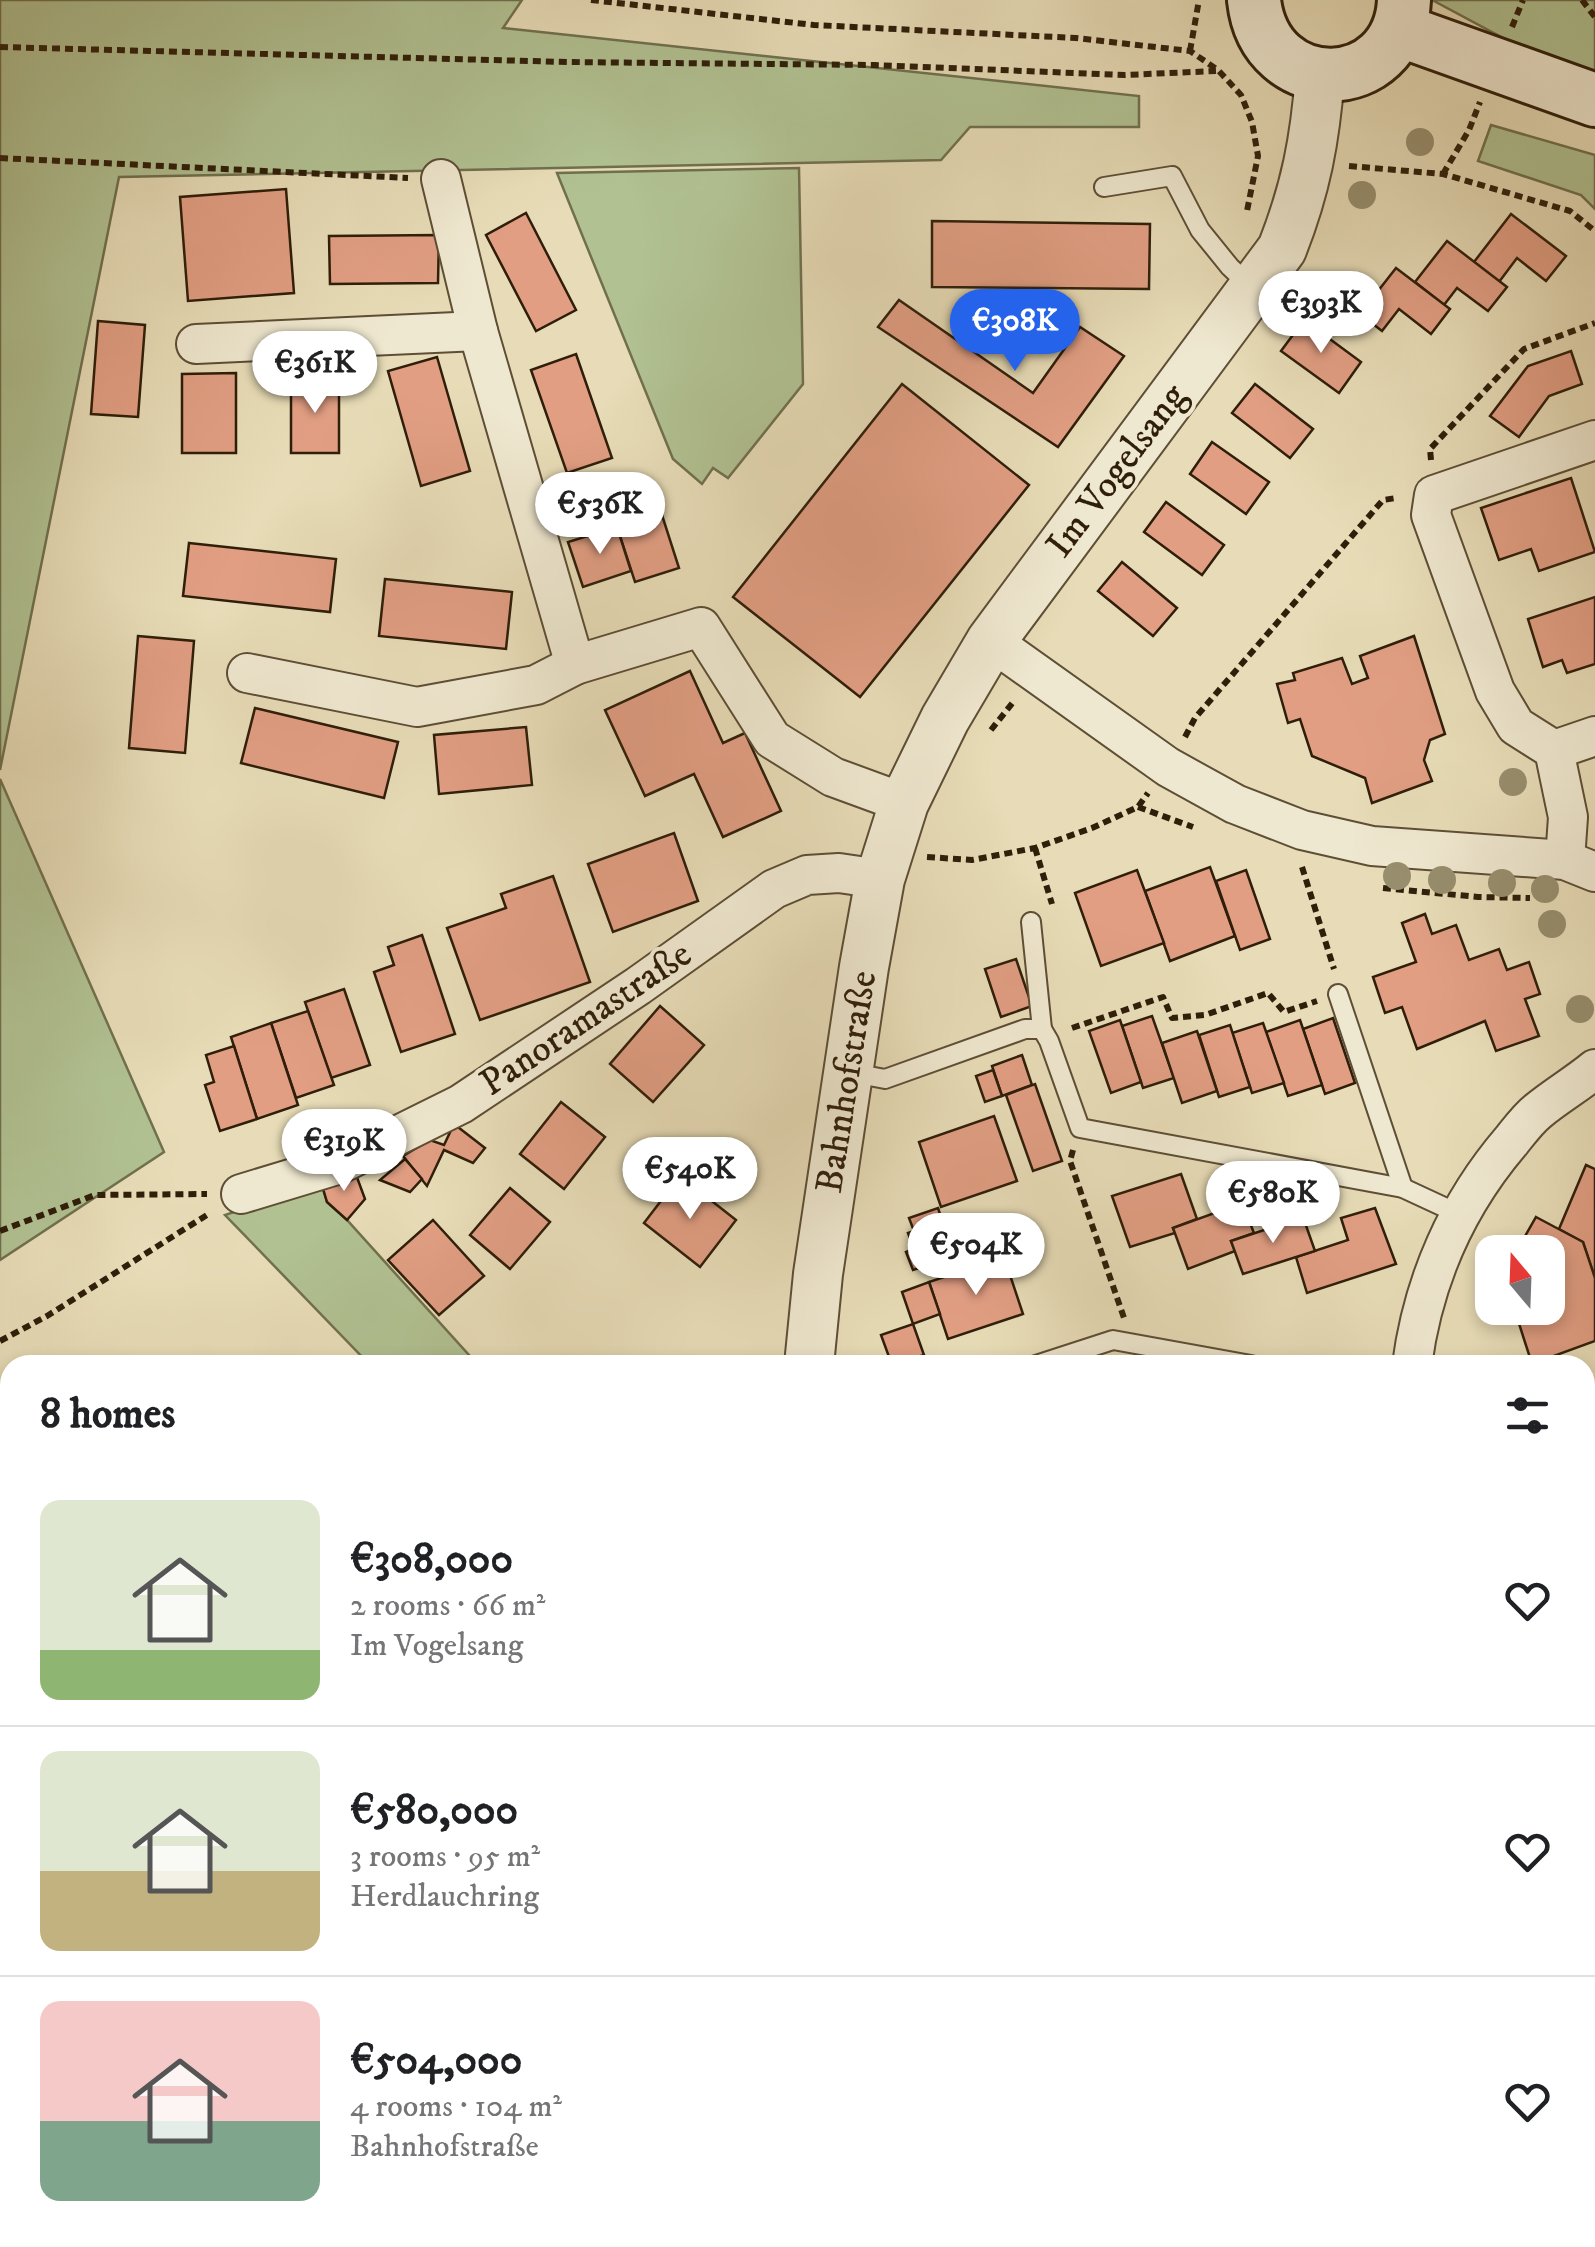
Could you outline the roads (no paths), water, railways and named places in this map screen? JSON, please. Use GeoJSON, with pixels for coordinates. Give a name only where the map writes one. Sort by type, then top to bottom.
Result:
{"type":"FeatureCollection","features":[{"type":"Feature","properties":{"kind":"main road"},"geometry":{"type":"LineString","coordinates":[[1237,0],[1254,1],[1257,22],[1266,42],[1281,58],[1320,75],[1344,74],[1367,66],[1386,50],[1402,15],[1595,100]]}},
{"type":"Feature","properties":{"kind":"street","name":"Im Vogelsang"},"geometry":{"type":"LineString","coordinates":[[904,803],[944,719],[991,641],[1282,250],[1310,162],[1320,75]]}},
{"type":"Feature","properties":{"kind":"street"},"geometry":{"type":"LineString","coordinates":[[441,179],[478,331],[575,666]]}},
{"type":"Feature","properties":{"kind":"street"},"geometry":{"type":"LineString","coordinates":[[196,344],[478,331]]}},
{"type":"Feature","properties":{"kind":"street"},"geometry":{"type":"LineString","coordinates":[[991,641],[1168,767],[1235,804],[1302,830],[1372,846],[1580,866],[1554,750],[1516,726],[1495,692],[1432,516],[1434,495],[1595,440]]}},
{"type":"Feature","properties":{"kind":"street"},"geometry":{"type":"LineString","coordinates":[[247,672],[417,706],[536,685],[575,666],[700,627],[772,739],[833,776],[904,803]]}},
{"type":"Feature","properties":{"kind":"street"},"geometry":{"type":"LineString","coordinates":[[1554,750],[1595,736]]}},
{"type":"Feature","properties":{"kind":"street","name":"Bahnhofstraße"},"geometry":{"type":"LineString","coordinates":[[810,1355],[848,1072],[906,863],[904,803]]}},
{"type":"Feature","properties":{"kind":"street","name":"Panoramastraße"},"geometry":{"type":"LineString","coordinates":[[241,1194],[340,1164],[461,1104],[638,986],[774,888],[807,875],[906,863]]}},
{"type":"Feature","properties":{"kind":"street"},"geometry":{"type":"LineString","coordinates":[[1413,1355],[1428,1287],[1459,1214],[1493,1162],[1536,1112],[1595,1070]]}},
{"type":"Feature","properties":{"kind":"lane"},"geometry":{"type":"LineString","coordinates":[[1104,187],[1172,176],[1200,230],[1254,290]]}},
{"type":"Feature","properties":{"kind":"lane"},"geometry":{"type":"LineString","coordinates":[[1031,922],[1044,1033],[1080,1128],[1403,1188],[1459,1214]]}},
{"type":"Feature","properties":{"kind":"lane"},"geometry":{"type":"LineString","coordinates":[[1338,994],[1403,1188]]}},
{"type":"Feature","properties":{"kind":"lane"},"geometry":{"type":"LineString","coordinates":[[848,1072],[885,1079],[1024,1028],[1044,1033]]}},
{"type":"Feature","properties":{"kind":"lane"},"geometry":{"type":"LineString","coordinates":[[1066,1355],[1112,1340],[1200,1355]]}}]}
